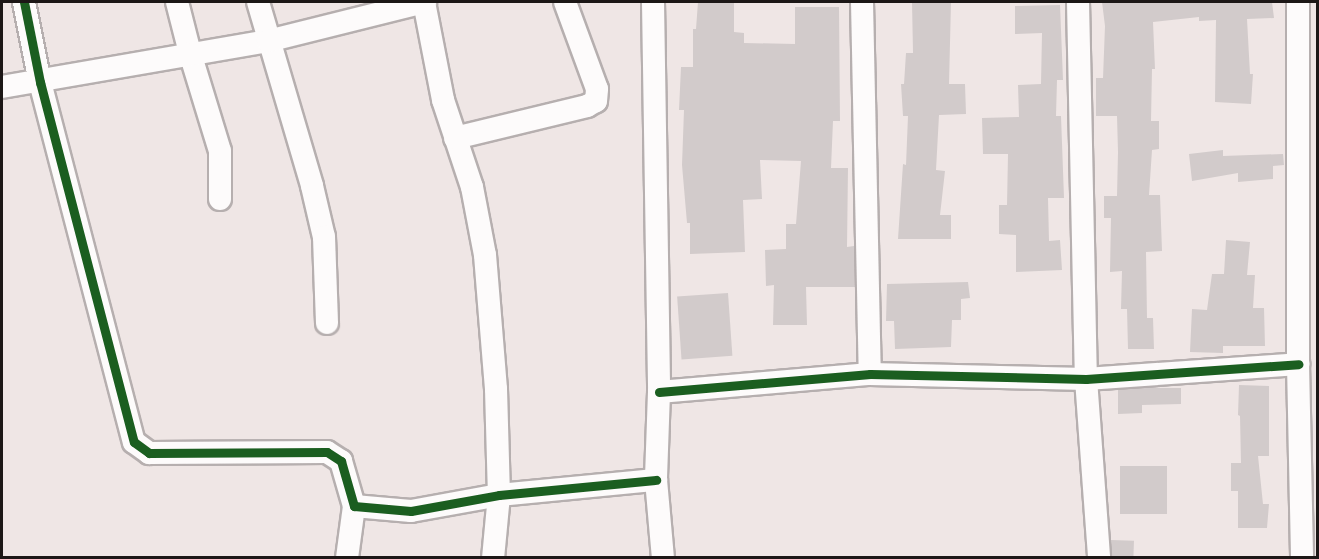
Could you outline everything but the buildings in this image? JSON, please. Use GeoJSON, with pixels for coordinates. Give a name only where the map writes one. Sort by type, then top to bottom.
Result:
{"type":"FeatureCollection","features":[{"type":"Feature","properties":{"kind":"street"},"geometry":{"type":"LineString","coordinates":[[24,2],[40,82],[134,442],[149,453],[327,452],[341,461],[354,506],[347,558]]}},
{"type":"Feature","properties":{"kind":"street"},"geometry":{"type":"LineString","coordinates":[[177,2],[220,151],[220,199]]}},
{"type":"Feature","properties":{"kind":"street"},"geometry":{"type":"LineString","coordinates":[[258,2],[312,186],[324,237],[327,323]]}},
{"type":"Feature","properties":{"kind":"street"},"geometry":{"type":"LineString","coordinates":[[2,87],[268,41],[424,2],[443,100],[472,187],[485,255],[496,388],[499,495],[493,558]]}},
{"type":"Feature","properties":{"kind":"street"},"geometry":{"type":"LineString","coordinates":[[455,138],[587,106],[596,101],[597,89],[565,2]]}},
{"type":"Feature","properties":{"kind":"street"},"geometry":{"type":"LineString","coordinates":[[653,2],[659,392],[656,480],[663,558]]}},
{"type":"Feature","properties":{"kind":"street"},"geometry":{"type":"LineString","coordinates":[[862,2],[870,374]]}},
{"type":"Feature","properties":{"kind":"street"},"geometry":{"type":"LineString","coordinates":[[1078,2],[1086,379],[1099,558]]}},
{"type":"Feature","properties":{"kind":"street"},"geometry":{"type":"LineString","coordinates":[[1298,2],[1298,364],[1302,558]]}},
{"type":"Feature","properties":{"kind":"street"},"geometry":{"type":"LineString","coordinates":[[659,392],[870,374],[1086,379],[1298,364]]}},
{"type":"Feature","properties":{"kind":"street"},"geometry":{"type":"LineString","coordinates":[[354,506],[411,511],[499,495],[656,480]]}},
{"type":"Feature","properties":{"kind":"cycle path"},"geometry":{"type":"LineString","coordinates":[[24,2],[40,82],[134,442],[149,453],[327,452],[341,461],[354,506],[411,511],[499,495],[656,480]]}},
{"type":"Feature","properties":{"kind":"cycle path"},"geometry":{"type":"LineString","coordinates":[[659,392],[870,374],[1086,379],[1298,364]]}}]}
